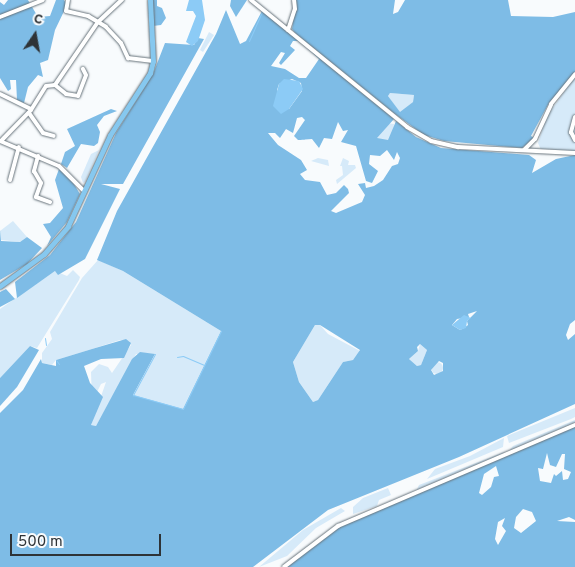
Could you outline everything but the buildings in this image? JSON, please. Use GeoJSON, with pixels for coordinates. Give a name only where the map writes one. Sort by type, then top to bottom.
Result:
{"type":"FeatureCollection","features":[{"type":"Feature","properties":{"kind":"main road"},"geometry":{"type":"LineString","coordinates":[[0,286],[44,254],[72,219],[110,135],[148,76],[153,61],[150,0]]}},
{"type":"Feature","properties":{"kind":"street"},"geometry":{"type":"LineString","coordinates":[[0,17],[43,0]]}},
{"type":"Feature","properties":{"kind":"street"},"geometry":{"type":"LineString","coordinates":[[68,0],[66,11],[98,22],[115,36],[128,58],[153,61]]}},
{"type":"Feature","properties":{"kind":"street"},"geometry":{"type":"LineString","coordinates":[[55,85],[98,22],[122,0]]}},
{"type":"Feature","properties":{"kind":"street"},"geometry":{"type":"LineString","coordinates":[[251,0],[418,135],[444,145],[493,150],[575,153]]}},
{"type":"Feature","properties":{"kind":"street"},"geometry":{"type":"LineString","coordinates":[[288,30],[295,9],[294,0]]}},
{"type":"Feature","properties":{"kind":"street"},"geometry":{"type":"LineString","coordinates":[[83,69],[86,75],[78,96],[66,94],[55,85],[46,86],[30,111],[1,141],[19,147],[59,166],[84,191]]}},
{"type":"Feature","properties":{"kind":"street"},"geometry":{"type":"LineString","coordinates":[[524,150],[534,139],[551,104],[575,74]]}},
{"type":"Feature","properties":{"kind":"street"},"geometry":{"type":"LineString","coordinates":[[0,94],[30,111],[43,133],[54,136]]}},
{"type":"Feature","properties":{"kind":"street"},"geometry":{"type":"LineString","coordinates":[[575,117],[571,132],[575,140]]}},
{"type":"Feature","properties":{"kind":"street"},"geometry":{"type":"LineString","coordinates":[[10,180],[19,147]]}},
{"type":"Feature","properties":{"kind":"street"},"geometry":{"type":"LineString","coordinates":[[38,156],[34,171],[41,183],[36,197],[50,202]]}},
{"type":"Feature","properties":{"kind":"street"},"geometry":{"type":"LineString","coordinates":[[284,567],[338,526],[575,426]]}},
{"type":"Feature","properties":{"kind":"shaded area"},"geometry":{"type":"Polygon","coordinates":[[[8,0],[28,0],[38,17],[50,16],[56,0],[64,0],[67,5],[55,30],[48,60],[40,63],[43,77],[38,75],[28,87],[24,103],[17,100],[16,80],[10,80],[11,89],[8,91],[0,78],[0,2],[4,5],[8,0]]]}},
{"type":"Feature","properties":{"kind":"shaded area"},"geometry":{"type":"Polygon","coordinates":[[[152,0],[157,0],[157,6],[162,8],[166,18],[161,25],[153,26],[152,0]]]}},
{"type":"Feature","properties":{"kind":"shaded area"},"geometry":{"type":"Polygon","coordinates":[[[189,0],[202,0],[205,20],[198,41],[192,46],[186,42],[196,16],[193,11],[186,11],[189,0]]]}},
{"type":"Feature","properties":{"kind":"shaded area"},"geometry":{"type":"Polygon","coordinates":[[[231,0],[247,0],[236,17],[230,6],[231,0]]]}},
{"type":"Feature","properties":{"kind":"shaded area"},"geometry":{"type":"Polygon","coordinates":[[[296,0],[395,0],[393,14],[398,12],[405,0],[508,0],[511,16],[553,17],[575,12],[575,72],[549,103],[531,136],[534,138],[522,148],[444,141],[424,135],[395,114],[292,29],[296,0]],[[390,93],[388,96],[400,112],[413,102],[414,95],[390,93]]]}},
{"type":"Feature","properties":{"kind":"shaded area"},"geometry":{"type":"Polygon","coordinates":[[[226,10],[240,44],[246,41],[262,11],[299,41],[293,41],[290,46],[295,50],[281,65],[279,63],[285,53],[281,52],[271,66],[285,69],[299,78],[306,78],[319,59],[305,46],[394,119],[377,138],[388,140],[396,121],[416,137],[441,148],[529,155],[536,160],[532,173],[556,159],[575,155],[575,320],[570,324],[566,335],[568,340],[575,334],[575,404],[459,457],[328,510],[253,567],[0,567],[0,413],[23,390],[41,359],[42,363],[56,366],[56,360],[126,339],[131,343],[124,358],[101,359],[84,366],[90,383],[103,397],[91,425],[96,426],[132,359],[140,352],[155,354],[133,395],[183,409],[221,331],[123,271],[97,260],[117,211],[216,34],[226,10]],[[292,79],[279,84],[277,90],[289,109],[302,91],[301,83],[292,79]],[[302,117],[297,118],[293,133],[286,129],[280,138],[275,133],[268,133],[278,145],[301,160],[307,170],[300,174],[305,180],[320,182],[327,195],[336,193],[344,185],[348,189],[349,193],[331,211],[336,213],[362,202],[365,195],[358,184],[365,183],[366,188],[374,186],[383,180],[392,166],[398,164],[400,158],[397,152],[394,160],[387,150],[380,156],[370,155],[369,164],[378,171],[372,183],[366,181],[356,146],[341,142],[348,130],[343,131],[338,122],[332,139],[324,138],[319,148],[312,139],[298,140],[294,136],[305,120],[302,117]],[[477,311],[468,314],[469,317],[457,319],[452,325],[460,330],[464,328],[468,325],[467,321],[477,311]],[[315,325],[293,362],[299,382],[313,402],[318,400],[343,362],[353,360],[360,350],[320,325],[315,325]],[[420,344],[417,347],[418,351],[409,359],[417,366],[421,365],[427,350],[420,344]],[[439,361],[431,370],[434,375],[443,371],[443,363],[439,361]]]}},
{"type":"Feature","properties":{"kind":"shaded area"},"geometry":{"type":"Polygon","coordinates":[[[209,32],[214,35],[203,52],[200,50],[209,32]]]}},
{"type":"Feature","properties":{"kind":"shaded area"},"geometry":{"type":"Polygon","coordinates":[[[198,38],[204,39],[123,184],[101,184],[120,189],[85,259],[58,275],[55,271],[17,298],[15,282],[50,255],[76,222],[116,133],[153,74],[165,43],[194,45],[198,38]]]}},
{"type":"Feature","properties":{"kind":"shaded area"},"geometry":{"type":"Polygon","coordinates":[[[575,77],[575,152],[541,150],[538,143],[547,116],[575,77]]]}},
{"type":"Feature","properties":{"kind":"shaded area"},"geometry":{"type":"Polygon","coordinates":[[[284,79],[299,81],[303,89],[289,109],[281,114],[273,106],[279,84],[284,79]]]}},
{"type":"Feature","properties":{"kind":"shaded area"},"geometry":{"type":"Polygon","coordinates":[[[390,93],[414,95],[413,102],[400,113],[388,96],[390,93]]]}},
{"type":"Feature","properties":{"kind":"shaded area"},"geometry":{"type":"Polygon","coordinates":[[[111,109],[117,111],[104,116],[97,125],[100,132],[98,143],[94,146],[81,144],[67,168],[61,164],[65,152],[75,146],[67,129],[111,109]]]}},
{"type":"Feature","properties":{"kind":"shaded area"},"geometry":{"type":"Polygon","coordinates":[[[387,123],[394,124],[393,136],[389,142],[377,139],[376,134],[387,123]]]}},
{"type":"Feature","properties":{"kind":"shaded area"},"geometry":{"type":"Polygon","coordinates":[[[99,150],[83,183],[81,177],[91,154],[99,150]]]}},
{"type":"Feature","properties":{"kind":"shaded area"},"geometry":{"type":"Polygon","coordinates":[[[318,158],[328,160],[329,166],[311,161],[318,158]]]}},
{"type":"Feature","properties":{"kind":"shaded area"},"geometry":{"type":"Polygon","coordinates":[[[343,158],[349,161],[348,165],[355,165],[356,168],[337,184],[336,180],[343,175],[342,166],[340,166],[343,158]]]}},
{"type":"Feature","properties":{"kind":"shaded area"},"geometry":{"type":"Polygon","coordinates":[[[59,169],[69,176],[80,194],[67,222],[47,246],[51,237],[43,224],[50,223],[63,208],[55,180],[59,169]]]}},
{"type":"Feature","properties":{"kind":"shaded area"},"geometry":{"type":"Polygon","coordinates":[[[13,221],[27,237],[20,242],[1,240],[0,231],[13,221]]]}},
{"type":"Feature","properties":{"kind":"shaded area"},"geometry":{"type":"Polygon","coordinates":[[[0,230],[1,241],[20,242],[27,237],[42,248],[27,264],[0,280],[0,230]]]}},
{"type":"Feature","properties":{"kind":"shaded area"},"geometry":{"type":"Polygon","coordinates":[[[98,260],[123,271],[221,331],[183,409],[133,395],[155,355],[136,354],[96,426],[91,425],[106,382],[101,384],[92,402],[91,372],[99,364],[108,367],[112,373],[131,345],[129,341],[120,340],[56,360],[52,365],[42,363],[42,353],[52,339],[50,332],[82,278],[98,260]]]}},
{"type":"Feature","properties":{"kind":"shaded area"},"geometry":{"type":"Polygon","coordinates":[[[73,270],[80,277],[79,280],[37,348],[30,346],[0,378],[0,309],[55,271],[67,276],[73,270]]]}},
{"type":"Feature","properties":{"kind":"shaded area"},"geometry":{"type":"Polygon","coordinates":[[[6,289],[15,299],[0,307],[0,292],[6,289]]]}},
{"type":"Feature","properties":{"kind":"shaded area"},"geometry":{"type":"Polygon","coordinates":[[[464,315],[471,318],[467,321],[466,328],[460,330],[452,325],[464,315]]]}},
{"type":"Feature","properties":{"kind":"shaded area"},"geometry":{"type":"Polygon","coordinates":[[[315,325],[320,325],[328,334],[360,351],[353,360],[343,362],[318,400],[313,402],[299,382],[293,362],[315,325]]]}},
{"type":"Feature","properties":{"kind":"shaded area"},"geometry":{"type":"Polygon","coordinates":[[[420,344],[427,350],[421,365],[417,366],[409,359],[418,351],[420,344]]]}},
{"type":"Feature","properties":{"kind":"shaded area"},"geometry":{"type":"Polygon","coordinates":[[[30,346],[39,350],[17,387],[0,406],[0,378],[30,346]]]}},
{"type":"Feature","properties":{"kind":"shaded area"},"geometry":{"type":"Polygon","coordinates":[[[435,362],[439,362],[443,368],[439,374],[435,374],[431,370],[431,366],[435,362]]]}},
{"type":"Feature","properties":{"kind":"shaded area"},"geometry":{"type":"Polygon","coordinates":[[[575,408],[575,417],[509,443],[507,436],[575,408]]]}},
{"type":"Feature","properties":{"kind":"shaded area"},"geometry":{"type":"Polygon","coordinates":[[[575,420],[575,424],[508,452],[513,446],[575,420]]]}},
{"type":"Feature","properties":{"kind":"shaded area"},"geometry":{"type":"Polygon","coordinates":[[[575,426],[575,520],[569,517],[557,521],[575,522],[575,567],[286,567],[334,529],[575,426]],[[547,453],[543,469],[538,468],[540,481],[551,483],[554,474],[556,476],[562,471],[563,480],[568,479],[571,472],[564,469],[565,454],[562,454],[556,467],[550,465],[547,453]],[[496,466],[484,474],[479,493],[482,495],[491,487],[494,477],[499,476],[496,466]],[[523,509],[516,517],[514,528],[521,533],[536,521],[532,512],[523,509]],[[505,518],[498,522],[495,539],[498,545],[506,531],[502,526],[505,518]]]}},
{"type":"Feature","properties":{"kind":"shaded area"},"geometry":{"type":"Polygon","coordinates":[[[504,438],[503,447],[427,479],[435,469],[470,456],[504,438]]]}},
{"type":"Feature","properties":{"kind":"shaded area"},"geometry":{"type":"Polygon","coordinates":[[[504,452],[503,454],[416,491],[419,485],[504,452]]]}},
{"type":"Feature","properties":{"kind":"shaded area"},"geometry":{"type":"Polygon","coordinates":[[[388,488],[391,495],[379,500],[377,506],[353,514],[353,507],[363,498],[388,488]]]}},
{"type":"Feature","properties":{"kind":"shaded area"},"geometry":{"type":"Polygon","coordinates":[[[341,508],[345,511],[316,528],[287,556],[259,567],[303,530],[341,508]]]}},
{"type":"Feature","properties":{"kind":"waterway"},"geometry":{"type":"LineString","coordinates":[[249,41],[262,12]]}},
{"type":"Feature","properties":{"kind":"waterway"},"geometry":{"type":"LineString","coordinates":[[155,354],[133,395],[183,409],[221,331]]}},
{"type":"Feature","properties":{"kind":"waterway"},"geometry":{"type":"LineString","coordinates":[[45,338],[46,345]]}},
{"type":"Feature","properties":{"kind":"waterway"},"geometry":{"type":"LineString","coordinates":[[177,357],[183,356],[204,365]]}},
{"type":"Feature","properties":{"kind":"waterway"},"geometry":{"type":"LineString","coordinates":[[56,360],[59,364]]}}]}
